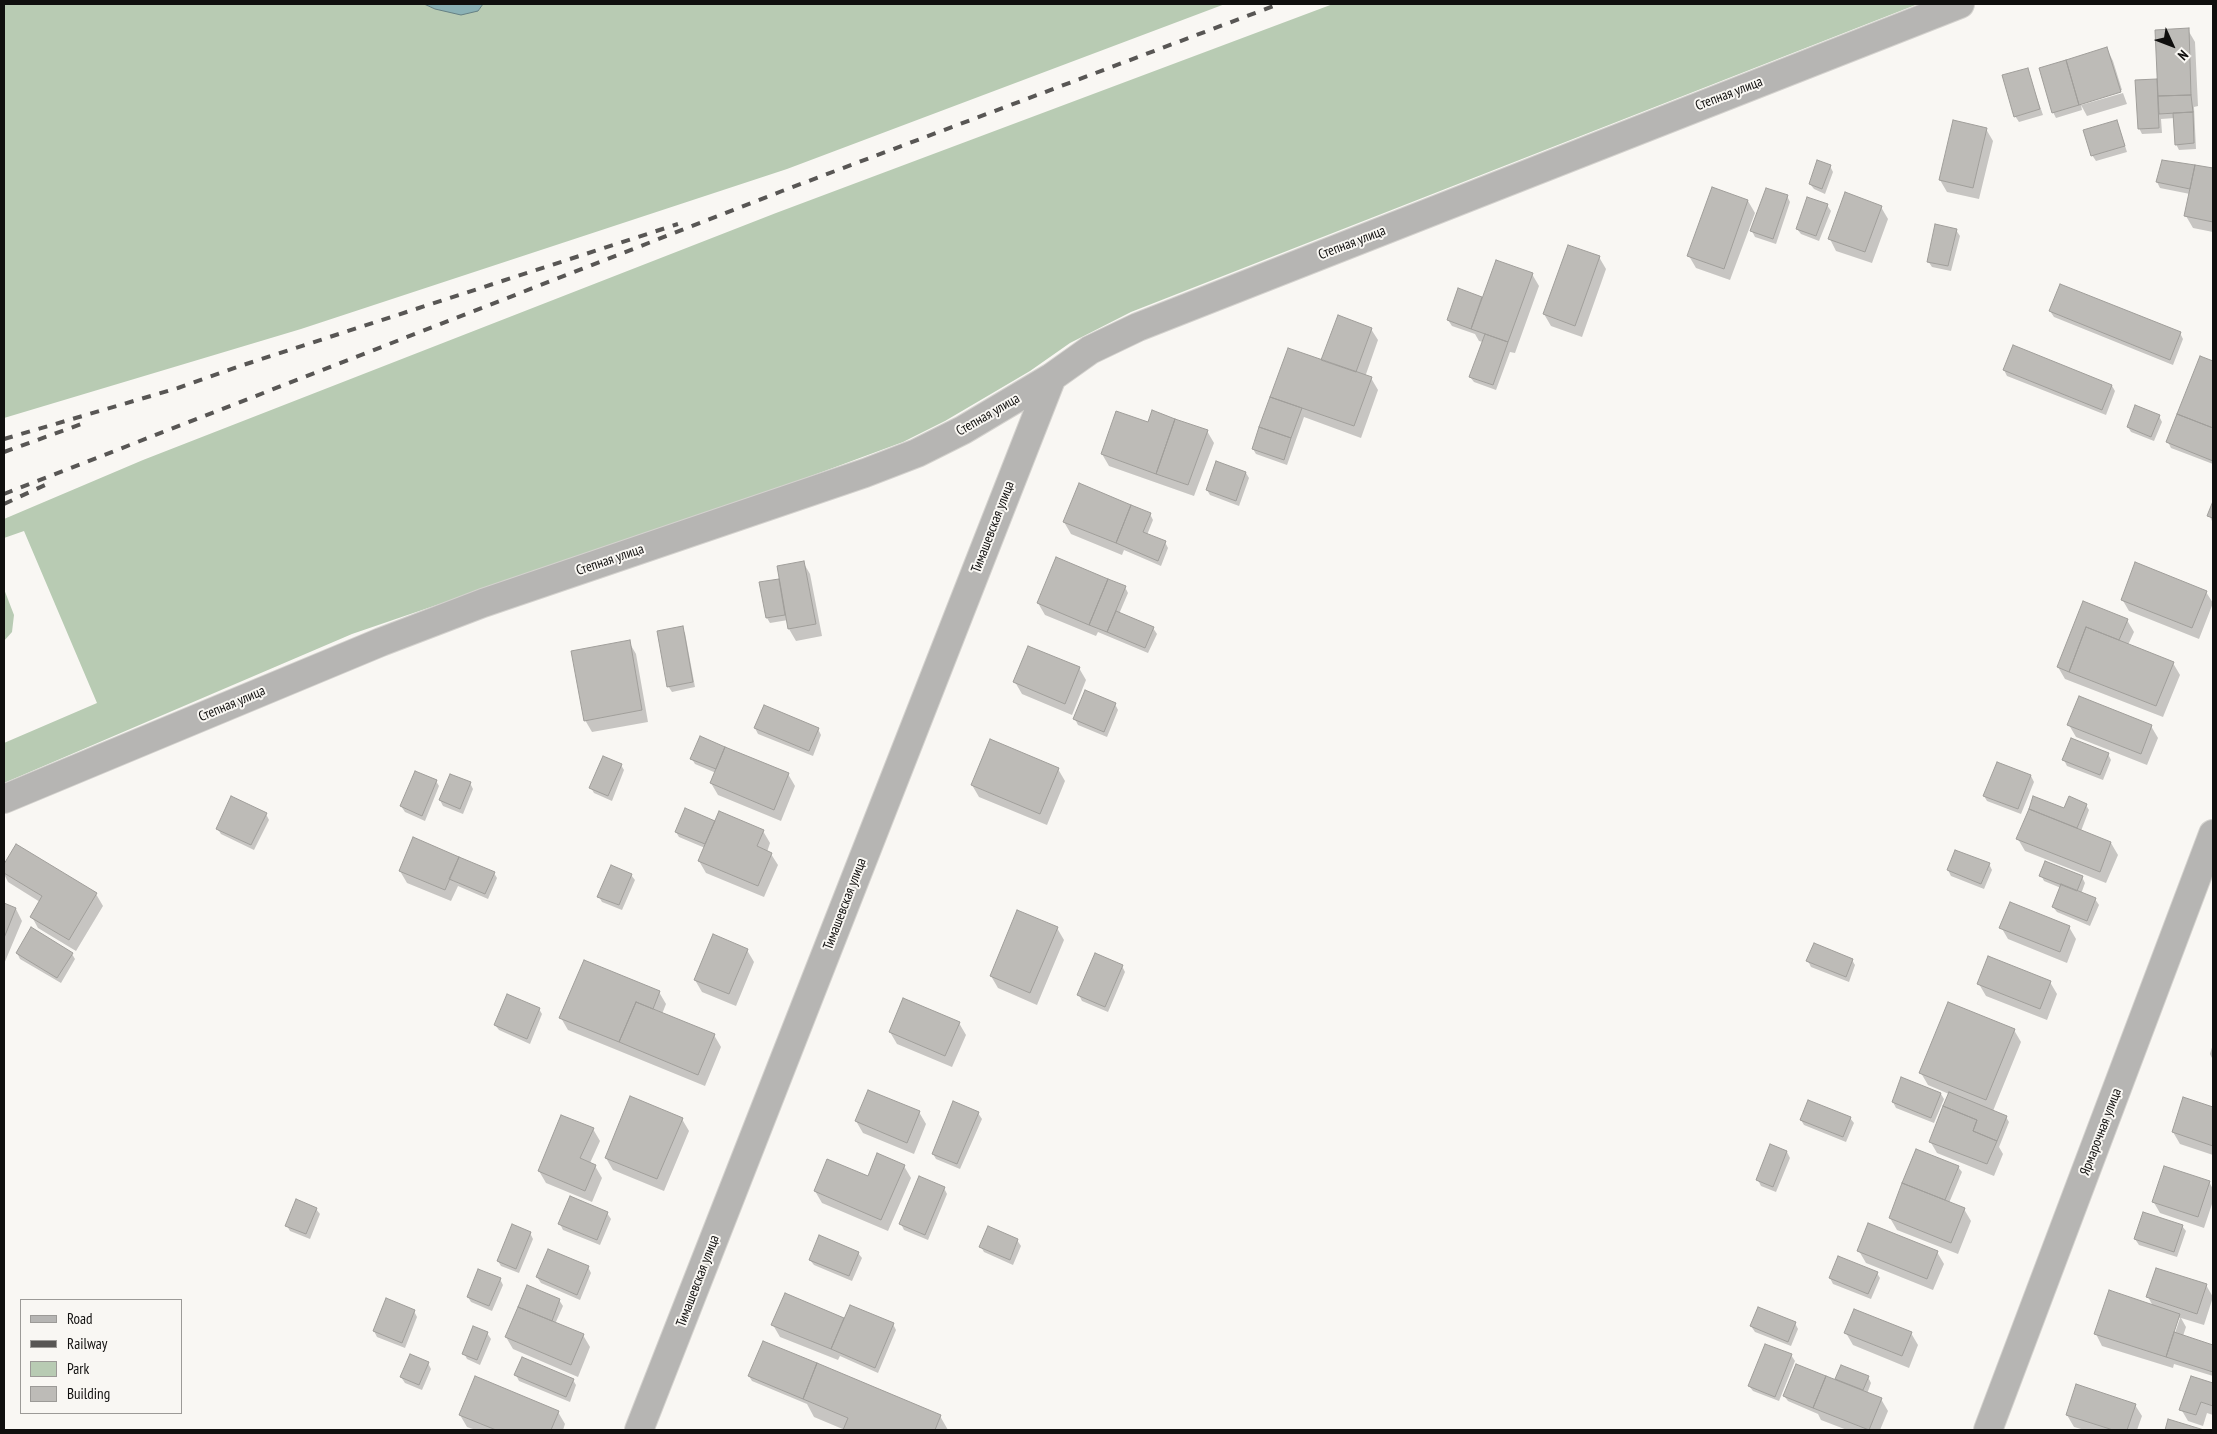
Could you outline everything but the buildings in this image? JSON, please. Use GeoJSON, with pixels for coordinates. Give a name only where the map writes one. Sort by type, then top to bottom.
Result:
{"type":"FeatureCollection","features":[{"type":"Feature","properties":{"kind":"street","name":"Степная улица"},"geometry":{"type":"LineString","coordinates":[[4,800],[381,642],[483,603],[856,476],[908,456],[963,430],[1052,377],[1090,350],[1138,327],[1960,4]]}},
{"type":"Feature","properties":{"kind":"street","name":"Тимашевская улица"},"geometry":{"type":"LineString","coordinates":[[639,1430],[1052,377]]}},
{"type":"Feature","properties":{"kind":"street","name":"Ярмарочная улица"},"geometry":{"type":"LineString","coordinates":[[1988,1430],[2213,834]]}},
{"type":"Feature","properties":{"kind":"green space"},"geometry":{"type":"Polygon","coordinates":[[[4,4],[424,4],[435,9],[478,11],[483,4],[1225,4],[787,169],[301,329],[4,418],[4,4]]]}},
{"type":"Feature","properties":{"kind":"green space"},"geometry":{"type":"Polygon","coordinates":[[[1333,4],[1918,4],[1131,312],[1070,343],[1030,371],[945,421],[903,442],[776,489],[352,634],[4,783],[4,743],[97,703],[24,531],[4,538],[4,519],[143,460],[776,213],[1333,4]]]}},
{"type":"Feature","properties":{"kind":"green space"},"geometry":{"type":"Polygon","coordinates":[[[4,589],[14,615],[12,632],[4,641],[4,589]]]}},
{"type":"Feature","properties":{"kind":"water"},"geometry":{"type":"Polygon","coordinates":[[[424,4],[483,4],[478,11],[461,15],[435,9],[424,4]]]}},
{"type":"Feature","properties":{"kind":"railway"},"geometry":{"type":"LineString","coordinates":[[4,494],[782,191],[1279,4]]}},
{"type":"Feature","properties":{"kind":"railway"},"geometry":{"type":"LineString","coordinates":[[4,439],[178,388],[237,367],[678,224]]}},
{"type":"Feature","properties":{"kind":"railway"},"geometry":{"type":"LineString","coordinates":[[4,452],[87,422]]}},
{"type":"Feature","properties":{"kind":"railway"},"geometry":{"type":"LineString","coordinates":[[4,504],[45,485]]}}]}
